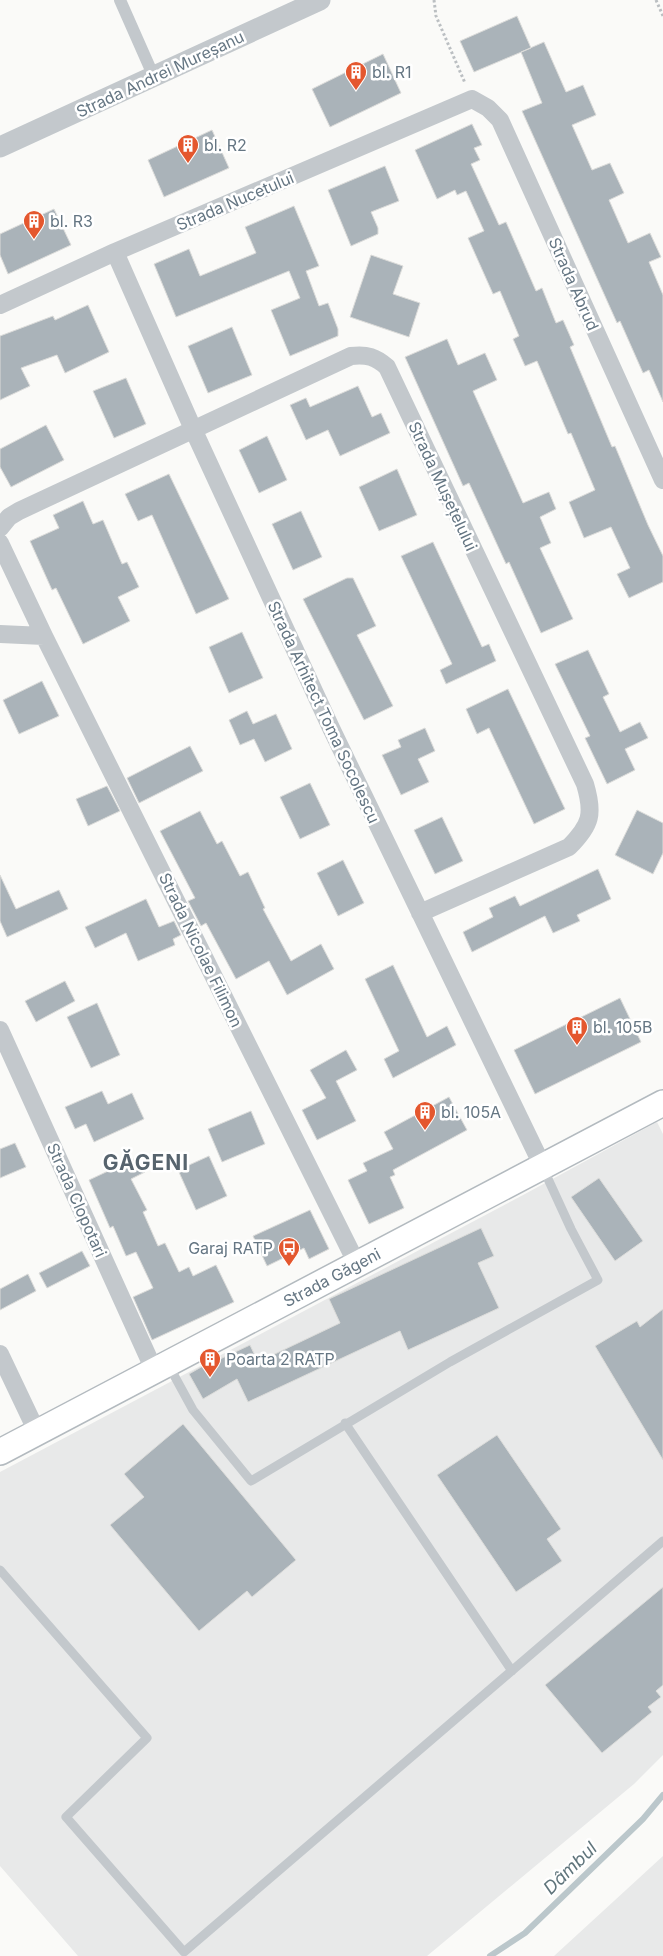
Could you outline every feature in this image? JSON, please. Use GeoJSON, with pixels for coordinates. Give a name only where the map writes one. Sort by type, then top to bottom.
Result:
{"type":"FeatureCollection","features":[{"type":"Feature","properties":{"kind":"main road","name":"Strada Găgeni"},"geometry":{"type":"LineString","coordinates":[[0,1452],[663,1102]]}},
{"type":"Feature","properties":{"kind":"street"},"geometry":{"type":"LineString","coordinates":[[120,0],[154,77]]}},
{"type":"Feature","properties":{"kind":"street","name":"Strada Andrei Mureșanu"},"geometry":{"type":"LineString","coordinates":[[0,147],[320,0]]}},
{"type":"Feature","properties":{"kind":"street","name":"Strada Nucetului"},"geometry":{"type":"LineString","coordinates":[[0,306],[115,252],[472,99]]}},
{"type":"Feature","properties":{"kind":"street","name":"Strada Abrud"},"geometry":{"type":"LineString","coordinates":[[472,99],[488,108],[500,120],[663,480]]}},
{"type":"Feature","properties":{"kind":"street","name":"Strada Arhitect Toma Socolescu"},"geometry":{"type":"LineString","coordinates":[[115,252],[193,429],[330,728],[543,1167]]}},
{"type":"Feature","properties":{"kind":"street","name":"Strada Mușețelului"},"geometry":{"type":"LineString","coordinates":[[0,528],[9,517],[19,511],[351,356],[363,354],[378,359],[388,367],[585,784],[590,800],[590,816],[583,832],[569,847],[420,914]]}},
{"type":"Feature","properties":{"kind":"street"},"geometry":{"type":"LineString","coordinates":[[0,543],[44,636],[0,634]]}},
{"type":"Feature","properties":{"kind":"street","name":"Strada Nicolae Filimon"},"geometry":{"type":"LineString","coordinates":[[44,636],[357,1264]]}},
{"type":"Feature","properties":{"kind":"street","name":"Strada Clopotari"},"geometry":{"type":"LineString","coordinates":[[0,1030],[161,1367]]}},
{"type":"Feature","properties":{"kind":"street"},"geometry":{"type":"LineString","coordinates":[[0,1354],[37,1432]]}},
{"type":"Feature","properties":{"kind":"lane"},"geometry":{"type":"LineString","coordinates":[[161,1367],[193,1410],[251,1481],[450,1362],[598,1280],[571,1229],[543,1167]]}},
{"type":"Feature","properties":{"kind":"lane"},"geometry":{"type":"LineString","coordinates":[[346,1424],[512,1671]]}},
{"type":"Feature","properties":{"kind":"lane"},"geometry":{"type":"LineString","coordinates":[[0,1570],[147,1738],[66,1817],[184,1952],[663,1541]]}},
{"type":"Feature","properties":{"kind":"path"},"geometry":{"type":"LineString","coordinates":[[434,0],[436,16],[472,99]]}},
{"type":"Feature","properties":{"kind":"path"},"geometry":{"type":"LineString","coordinates":[[656,0],[663,16]]}},
{"type":"Feature","properties":{"kind":"shaded area"},"geometry":{"type":"Polygon","coordinates":[[[657,1122],[663,1134],[663,1755],[634,1784],[427,1956],[78,1956],[0,1866],[0,1472],[657,1122]]]}},
{"type":"Feature","properties":{"kind":"shaded area"},"geometry":{"type":"Polygon","coordinates":[[[663,1856],[663,1956],[554,1956],[663,1856]]]}},
{"type":"Feature","properties":{"kind":"building"},"geometry":{"type":"Polygon","coordinates":[[[517,16],[531,48],[474,72],[460,41],[517,16]]]}},
{"type":"Feature","properties":{"kind":"building"},"geometry":{"type":"Polygon","coordinates":[[[544,42],[566,92],[583,85],[596,115],[572,125],[592,170],[610,163],[624,193],[609,200],[628,243],[650,233],[661,257],[649,262],[663,295],[663,402],[649,370],[643,373],[620,321],[617,323],[522,111],[542,103],[521,52],[544,42]]]}},
{"type":"Feature","properties":{"kind":"building","name":"bl. R1"},"geometry":{"type":"Polygon","coordinates":[[[383,54],[401,93],[330,127],[312,89],[383,54]]]}},
{"type":"Feature","properties":{"kind":"building"},"geometry":{"type":"Polygon","coordinates":[[[472,124],[482,145],[474,148],[480,160],[471,164],[499,225],[506,222],[536,291],[542,288],[556,323],[563,320],[574,345],[570,347],[612,447],[615,446],[663,556],[663,582],[629,598],[617,574],[630,568],[611,527],[584,538],[569,502],[595,490],[571,433],[568,434],[537,361],[525,366],[513,339],[519,336],[500,291],[493,294],[468,238],[484,231],[466,191],[457,195],[455,190],[437,199],[415,150],[472,124]]]}},
{"type":"Feature","properties":{"kind":"building","name":"bl. R2"},"geometry":{"type":"Polygon","coordinates":[[[212,130],[229,168],[164,197],[148,160],[212,130]]]}},
{"type":"Feature","properties":{"kind":"building"},"geometry":{"type":"Polygon","coordinates":[[[385,166],[399,201],[371,212],[378,228],[378,234],[351,246],[328,190],[385,166]]]}},
{"type":"Feature","properties":{"kind":"building"},"geometry":{"type":"Polygon","coordinates":[[[294,206],[319,266],[306,271],[319,306],[328,303],[338,329],[338,336],[290,356],[271,310],[300,298],[289,271],[176,317],[154,264],[189,249],[200,276],[256,253],[245,227],[294,206]]]}},
{"type":"Feature","properties":{"kind":"building","name":"bl. R3"},"geometry":{"type":"Polygon","coordinates":[[[54,209],[71,245],[8,274],[0,255],[0,234],[54,209]]]}},
{"type":"Feature","properties":{"kind":"building"},"geometry":{"type":"Polygon","coordinates":[[[371,255],[403,266],[393,294],[420,303],[409,337],[350,317],[371,255]]]}},
{"type":"Feature","properties":{"kind":"building"},"geometry":{"type":"Polygon","coordinates":[[[88,305],[109,352],[65,373],[57,355],[21,368],[30,386],[0,400],[0,336],[53,316],[55,320],[88,305]]]}},
{"type":"Feature","properties":{"kind":"building"},"geometry":{"type":"Polygon","coordinates":[[[232,327],[252,375],[208,393],[188,346],[232,327]]]}},
{"type":"Feature","properties":{"kind":"building"},"geometry":{"type":"Polygon","coordinates":[[[447,339],[458,365],[485,353],[497,380],[473,391],[523,503],[549,492],[556,509],[540,517],[551,543],[540,548],[573,619],[541,633],[509,562],[506,564],[469,483],[463,486],[405,357],[447,339]]]}},
{"type":"Feature","properties":{"kind":"building"},"geometry":{"type":"Polygon","coordinates":[[[126,378],[146,424],[114,438],[93,391],[126,378]]]}},
{"type":"Feature","properties":{"kind":"building"},"geometry":{"type":"Polygon","coordinates":[[[358,386],[372,417],[381,413],[390,433],[340,456],[328,430],[306,440],[290,405],[306,398],[310,407],[358,386]]]}},
{"type":"Feature","properties":{"kind":"building"},"geometry":{"type":"Polygon","coordinates":[[[46,425],[64,460],[11,487],[0,467],[0,449],[46,425]]]}},
{"type":"Feature","properties":{"kind":"building"},"geometry":{"type":"Polygon","coordinates":[[[267,436],[287,480],[259,493],[239,450],[267,436]]]}},
{"type":"Feature","properties":{"kind":"building"},"geometry":{"type":"Polygon","coordinates":[[[397,469],[417,515],[379,531],[359,487],[397,469]]]}},
{"type":"Feature","properties":{"kind":"building"},"geometry":{"type":"Polygon","coordinates":[[[169,474],[229,599],[196,614],[152,515],[138,521],[125,494],[169,474]]]}},
{"type":"Feature","properties":{"kind":"building"},"geometry":{"type":"Polygon","coordinates":[[[83,501],[93,524],[103,520],[122,564],[127,562],[139,587],[118,597],[130,621],[83,644],[56,588],[52,590],[30,541],[59,528],[53,515],[83,501]]]}},
{"type":"Feature","properties":{"kind":"building"},"geometry":{"type":"Polygon","coordinates":[[[301,511],[322,557],[293,570],[272,524],[301,511]]]}},
{"type":"Feature","properties":{"kind":"building"},"geometry":{"type":"Polygon","coordinates":[[[433,542],[482,647],[489,644],[496,661],[446,684],[440,670],[452,664],[401,556],[433,542]]]}},
{"type":"Feature","properties":{"kind":"building"},"geometry":{"type":"Polygon","coordinates":[[[347,578],[353,578],[376,626],[357,635],[393,706],[364,720],[303,599],[347,578]]]}},
{"type":"Feature","properties":{"kind":"building"},"geometry":{"type":"Polygon","coordinates":[[[242,632],[263,678],[229,693],[209,647],[242,632]]]}},
{"type":"Feature","properties":{"kind":"building"},"geometry":{"type":"Polygon","coordinates":[[[588,650],[609,694],[603,697],[620,732],[640,722],[648,738],[625,749],[635,770],[607,784],[585,738],[590,736],[555,664],[588,650]]]}},
{"type":"Feature","properties":{"kind":"building"},"geometry":{"type":"Polygon","coordinates":[[[42,681],[59,716],[19,734],[3,700],[42,681]]]}},
{"type":"Feature","properties":{"kind":"building"},"geometry":{"type":"Polygon","coordinates":[[[508,689],[565,809],[534,824],[489,728],[477,734],[466,709],[508,689]]]}},
{"type":"Feature","properties":{"kind":"building"},"geometry":{"type":"Polygon","coordinates":[[[247,711],[253,724],[276,714],[292,749],[265,762],[254,739],[240,745],[229,720],[247,711]]]}},
{"type":"Feature","properties":{"kind":"building"},"geometry":{"type":"Polygon","coordinates":[[[425,728],[435,751],[418,759],[429,782],[401,795],[382,755],[401,747],[398,740],[425,728]]]}},
{"type":"Feature","properties":{"kind":"building"},"geometry":{"type":"Polygon","coordinates":[[[190,746],[203,771],[139,803],[127,778],[190,746]]]}},
{"type":"Feature","properties":{"kind":"building"},"geometry":{"type":"Polygon","coordinates":[[[310,783],[330,825],[300,839],[280,797],[310,783]]]}},
{"type":"Feature","properties":{"kind":"building"},"geometry":{"type":"Polygon","coordinates":[[[107,786],[120,811],[88,826],[76,799],[107,786]]]}},
{"type":"Feature","properties":{"kind":"building"},"geometry":{"type":"Polygon","coordinates":[[[637,810],[663,823],[663,853],[653,874],[615,855],[637,810]]]}},
{"type":"Feature","properties":{"kind":"building"},"geometry":{"type":"Polygon","coordinates":[[[200,811],[217,844],[222,841],[240,876],[248,872],[265,908],[263,909],[291,961],[321,944],[334,969],[287,995],[269,961],[236,979],[206,923],[201,926],[188,901],[195,898],[160,831],[200,811]]]}},
{"type":"Feature","properties":{"kind":"building"},"geometry":{"type":"Polygon","coordinates":[[[442,817],[463,861],[435,874],[414,830],[442,817]]]}},
{"type":"Feature","properties":{"kind":"building"},"geometry":{"type":"Polygon","coordinates":[[[343,860],[364,903],[338,916],[317,873],[343,860]]]}},
{"type":"Feature","properties":{"kind":"building"},"geometry":{"type":"Polygon","coordinates":[[[598,869],[611,899],[577,915],[580,921],[553,933],[545,916],[472,952],[463,932],[493,917],[489,908],[515,896],[520,906],[598,869]]]}},
{"type":"Feature","properties":{"kind":"building"},"geometry":{"type":"Polygon","coordinates":[[[0,875],[16,909],[59,890],[68,909],[7,937],[0,921],[0,875]]]}},
{"type":"Feature","properties":{"kind":"building"},"geometry":{"type":"Polygon","coordinates":[[[146,899],[159,927],[174,921],[181,935],[173,939],[175,945],[138,961],[126,933],[95,948],[85,927],[146,899]]]}},
{"type":"Feature","properties":{"kind":"building"},"geometry":{"type":"Polygon","coordinates":[[[393,965],[427,1037],[447,1026],[456,1045],[393,1078],[384,1059],[399,1051],[365,979],[393,965]]]}},
{"type":"Feature","properties":{"kind":"building"},"geometry":{"type":"Polygon","coordinates":[[[65,981],[75,1001],[36,1022],[25,1001],[65,981]]]}},
{"type":"Feature","properties":{"kind":"building","name":"bl. 105B"},"geometry":{"type":"Polygon","coordinates":[[[620,998],[641,1042],[535,1094],[514,1050],[620,998]]]}},
{"type":"Feature","properties":{"kind":"building"},"geometry":{"type":"Polygon","coordinates":[[[97,1003],[120,1055],[91,1068],[67,1017],[97,1003]]]}},
{"type":"Feature","properties":{"kind":"building"},"geometry":{"type":"Polygon","coordinates":[[[346,1050],[357,1070],[336,1081],[356,1121],[317,1140],[302,1110],[326,1098],[310,1070],[346,1050]]]}},
{"type":"Feature","properties":{"kind":"building"},"geometry":{"type":"Polygon","coordinates":[[[102,1091],[108,1104],[132,1093],[144,1119],[94,1142],[86,1124],[75,1129],[65,1107],[102,1091]]]}},
{"type":"Feature","properties":{"kind":"building"},"geometry":{"type":"Polygon","coordinates":[[[449,1097],[467,1130],[393,1170],[395,1175],[390,1177],[404,1208],[369,1224],[348,1180],[367,1171],[363,1163],[393,1149],[384,1132],[449,1097]]]}},
{"type":"Feature","properties":{"kind":"building"},"geometry":{"type":"Polygon","coordinates":[[[251,1111],[265,1144],[222,1162],[208,1129],[251,1111]]]}},
{"type":"Feature","properties":{"kind":"building"},"geometry":{"type":"Polygon","coordinates":[[[15,1143],[26,1167],[0,1178],[0,1149],[15,1143]]]}},
{"type":"Feature","properties":{"kind":"building"},"geometry":{"type":"Polygon","coordinates":[[[209,1156],[227,1196],[196,1210],[178,1170],[209,1156]]]}},
{"type":"Feature","properties":{"kind":"building"},"geometry":{"type":"Polygon","coordinates":[[[138,1157],[145,1172],[131,1179],[147,1210],[143,1212],[158,1246],[165,1243],[179,1272],[189,1267],[193,1276],[216,1265],[234,1302],[152,1340],[133,1297],[153,1288],[136,1252],[126,1256],[113,1226],[110,1228],[89,1180],[138,1157]]]}},
{"type":"Feature","properties":{"kind":"building"},"geometry":{"type":"Polygon","coordinates":[[[599,1178],[643,1241],[615,1261],[571,1197],[599,1178]]]}},
{"type":"Feature","properties":{"kind":"building"},"geometry":{"type":"Polygon","coordinates":[[[310,1210],[329,1249],[309,1259],[304,1248],[267,1266],[253,1236],[310,1210]]]}},
{"type":"Feature","properties":{"kind":"building"},"geometry":{"type":"Polygon","coordinates":[[[481,1228],[494,1256],[478,1263],[499,1308],[408,1350],[400,1331],[248,1402],[237,1379],[203,1399],[189,1374],[217,1358],[218,1360],[250,1345],[258,1362],[340,1323],[329,1299],[481,1228]]]}},
{"type":"Feature","properties":{"kind":"building"},"geometry":{"type":"Polygon","coordinates":[[[82,1251],[90,1266],[47,1288],[39,1273],[82,1251]]]}},
{"type":"Feature","properties":{"kind":"building"},"geometry":{"type":"Polygon","coordinates":[[[28,1274],[36,1291],[0,1310],[0,1289],[28,1274]]]}},
{"type":"Feature","properties":{"kind":"building"},"geometry":{"type":"Polygon","coordinates":[[[663,1309],[663,1460],[595,1346],[637,1321],[640,1327],[663,1309]]]}},
{"type":"Feature","properties":{"kind":"building"},"geometry":{"type":"Polygon","coordinates":[[[183,1424],[296,1560],[252,1597],[247,1591],[199,1631],[110,1525],[144,1497],[124,1474],[183,1424]]]}},
{"type":"Feature","properties":{"kind":"building"},"geometry":{"type":"Polygon","coordinates":[[[497,1435],[561,1529],[547,1539],[562,1561],[516,1592],[437,1475],[497,1435]]]}},
{"type":"Feature","properties":{"kind":"building"},"geometry":{"type":"Polygon","coordinates":[[[663,1587],[663,1685],[656,1691],[661,1697],[648,1707],[652,1712],[602,1753],[545,1685],[663,1587]]]}},
{"type":"Feature","properties":{"kind":"waterway","name":"Dâmbul"},"geometry":{"type":"LineString","coordinates":[[490,1956],[525,1933],[643,1819],[663,1795]]}},
{"type":"Feature","properties":{"kind":"place","name":"bl. R1"},"geometry":{"type":"Point","coordinates":[356,91]}},
{"type":"Feature","properties":{"kind":"place","name":"bl. R2"},"geometry":{"type":"Point","coordinates":[188,164]}},
{"type":"Feature","properties":{"kind":"place","name":"bl. R3"},"geometry":{"type":"Point","coordinates":[34,240]}},
{"type":"Feature","properties":{"kind":"place","name":"bl. 105B"},"geometry":{"type":"Point","coordinates":[577,1046]}},
{"type":"Feature","properties":{"kind":"place","name":"bl. 105A"},"geometry":{"type":"Point","coordinates":[425,1131]}},
{"type":"Feature","properties":{"kind":"place","name":"Garaj RATP"},"geometry":{"type":"Point","coordinates":[289,1267]}},
{"type":"Feature","properties":{"kind":"place","name":"Poarta 2 RATP"},"geometry":{"type":"Point","coordinates":[210,1378]}},
{"type":"Feature","properties":{"kind":"district","name":"GĂGENI"},"geometry":{"type":"Point","coordinates":[146,1162]}}]}
